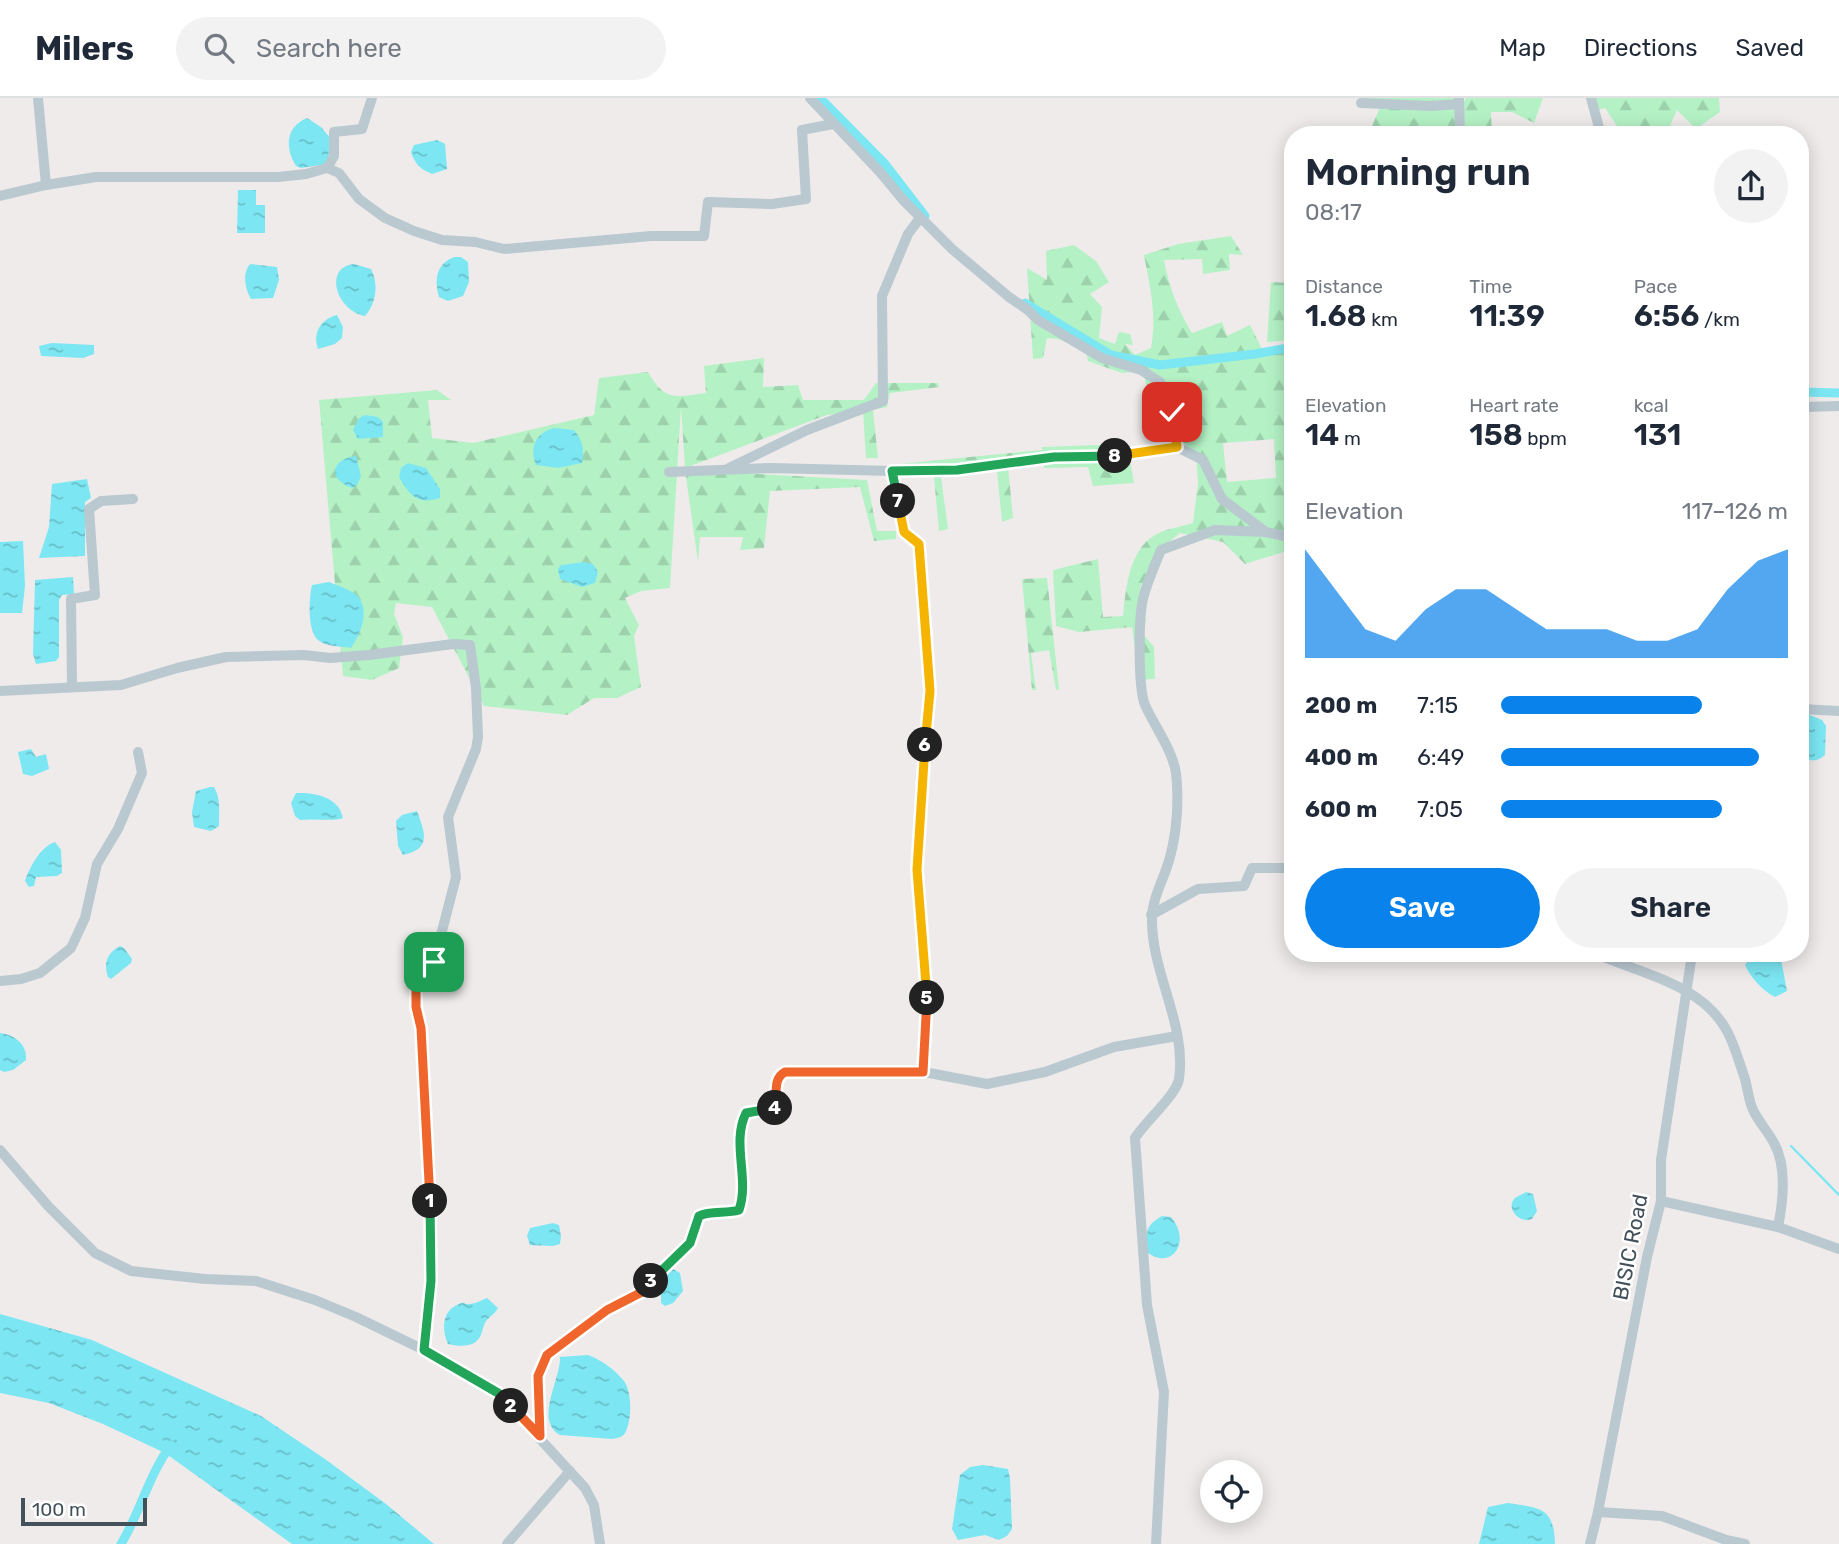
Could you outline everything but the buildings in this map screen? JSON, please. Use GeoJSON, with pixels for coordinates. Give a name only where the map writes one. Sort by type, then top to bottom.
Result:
{"type":"FeatureCollection","features":[{"type":"Feature","properties":{"kind":"street"},"geometry":{"type":"LineString","coordinates":[[38,98],[46,185]]}},
{"type":"Feature","properties":{"kind":"street"},"geometry":{"type":"LineString","coordinates":[[327,168],[334,156],[334,132],[362,129],[372,98]]}},
{"type":"Feature","properties":{"kind":"street"},"geometry":{"type":"LineString","coordinates":[[810,98],[920,218],[1009,297],[1038,320],[1102,358],[1142,370],[1160,382],[1172,412],[1177,447]]}},
{"type":"Feature","properties":{"kind":"street"},"geometry":{"type":"LineString","coordinates":[[1591,98],[1599,126]]}},
{"type":"Feature","properties":{"kind":"street"},"geometry":{"type":"LineString","coordinates":[[1361,103],[1431,106],[1459,101],[1460,126]]}},
{"type":"Feature","properties":{"kind":"street"},"geometry":{"type":"LineString","coordinates":[[0,196],[96,177],[278,177],[306,174],[327,168],[339,173],[359,199],[384,218],[442,240],[475,242],[503,249],[598,243],[652,236],[704,236],[708,202],[772,204],[806,199],[802,130],[832,124]]}},
{"type":"Feature","properties":{"kind":"street"},"geometry":{"type":"LineString","coordinates":[[726,470],[807,430],[883,401],[882,296],[908,234],[920,218]]}},
{"type":"Feature","properties":{"kind":"street"},"geometry":{"type":"LineString","coordinates":[[1809,407],[1839,406]]}},
{"type":"Feature","properties":{"kind":"street"},"geometry":{"type":"LineString","coordinates":[[669,472],[770,468],[957,470],[1054,457],[1107,458],[1177,447],[1203,460],[1222,499],[1266,532]]}},
{"type":"Feature","properties":{"kind":"street"},"geometry":{"type":"LineString","coordinates":[[892,471],[904,532],[919,544],[930,691],[917,870],[927,997],[923,1072]]}},
{"type":"Feature","properties":{"kind":"street"},"geometry":{"type":"LineString","coordinates":[[72,687],[71,599],[95,595],[89,509],[101,502],[133,499]]}},
{"type":"Feature","properties":{"kind":"street"},"geometry":{"type":"LineString","coordinates":[[1156,1544],[1164,1392],[1147,1305],[1135,1138],[1178,1087],[1180,1065],[1172,1010],[1157,960],[1152,915],[1170,858],[1176,774],[1172,758],[1143,699],[1140,621],[1143,595],[1161,550],[1215,530],[1266,532],[1284,536]]}},
{"type":"Feature","properties":{"kind":"street"},"geometry":{"type":"LineString","coordinates":[[0,691],[121,685],[226,657],[341,657],[453,644],[470,645],[476,688],[478,737],[448,817],[456,877],[434,962],[420,964],[416,969],[416,1007],[421,1028],[431,1232],[431,1281],[424,1350]]}},
{"type":"Feature","properties":{"kind":"street"},"geometry":{"type":"LineString","coordinates":[[1809,709],[1839,711]]}},
{"type":"Feature","properties":{"kind":"street"},"geometry":{"type":"LineString","coordinates":[[0,981],[21,979],[40,973],[71,948],[85,918],[97,864],[118,829],[142,773],[138,752]]}},
{"type":"Feature","properties":{"kind":"street"},"geometry":{"type":"LineString","coordinates":[[1152,915],[1198,889],[1244,886],[1252,868],[1284,868]]}},
{"type":"Feature","properties":{"kind":"street"},"geometry":{"type":"LineString","coordinates":[[1617,962],[1666,981],[1686,992],[1716,1016],[1726,1031],[1744,1075],[1752,1110],[1778,1151],[1782,1176],[1778,1227]]}},
{"type":"Feature","properties":{"kind":"street","name":"BISIC Road"},"geometry":{"type":"LineString","coordinates":[[1590,1544],[1647,1257],[1661,1201],[1661,1160],[1691,962]]}},
{"type":"Feature","properties":{"kind":"street"},"geometry":{"type":"LineString","coordinates":[[540,1436],[538,1376],[547,1355],[607,1310],[642,1292],[690,1243],[699,1216],[706,1213],[727,1214],[739,1210],[742,1202],[743,1172],[741,1124],[746,1113],[776,1108],[776,1082],[781,1074],[923,1072],[987,1084],[1045,1072],[1114,1047],[1177,1036]]}},
{"type":"Feature","properties":{"kind":"street"},"geometry":{"type":"LineString","coordinates":[[0,1150],[49,1207],[95,1254],[131,1271],[256,1281],[315,1300],[424,1350],[498,1393],[585,1488],[594,1505],[600,1544]]}},
{"type":"Feature","properties":{"kind":"street"},"geometry":{"type":"LineString","coordinates":[[1661,1201],[1778,1227],[1839,1249]]}},
{"type":"Feature","properties":{"kind":"street"},"geometry":{"type":"LineString","coordinates":[[508,1544],[570,1471]]}},
{"type":"Feature","properties":{"kind":"street"},"geometry":{"type":"LineString","coordinates":[[1598,1512],[1662,1516],[1726,1542],[1745,1544]]}},
{"type":"Feature","properties":{"kind":"green space"},"geometry":{"type":"Polygon","coordinates":[[[1364,98],[1459,98],[1459,110],[1466,98],[1543,98],[1534,123],[1512,112],[1491,112],[1492,126],[1372,126],[1381,105],[1364,98]]]}},
{"type":"Feature","properties":{"kind":"green space"},"geometry":{"type":"Polygon","coordinates":[[[1594,98],[1719,98],[1720,112],[1700,126],[1693,126],[1677,110],[1670,126],[1617,126],[1605,108],[1597,110],[1594,98]]]}},
{"type":"Feature","properties":{"kind":"green space"},"geometry":{"type":"Polygon","coordinates":[[[1231,236],[1243,255],[1229,254],[1230,270],[1203,274],[1202,259],[1164,260],[1175,298],[1192,333],[1222,322],[1227,336],[1250,325],[1263,351],[1284,348],[1284,552],[1245,564],[1223,542],[1180,533],[1158,551],[1154,570],[1141,585],[1138,606],[1146,619],[1143,634],[1154,647],[1155,679],[1139,680],[1132,627],[1079,632],[1056,626],[1053,570],[1098,559],[1103,617],[1123,616],[1131,568],[1142,547],[1150,538],[1161,532],[1193,523],[1198,483],[1196,454],[1176,437],[1165,445],[1165,430],[1156,429],[1143,371],[1122,373],[1088,361],[1086,350],[1058,339],[1047,338],[1043,358],[1033,359],[1027,268],[1047,280],[1046,251],[1074,245],[1096,261],[1109,282],[1090,294],[1102,307],[1099,338],[1115,344],[1119,332],[1130,334],[1133,345],[1125,344],[1135,355],[1151,348],[1153,336],[1152,302],[1144,255],[1178,244],[1231,236]],[[1274,439],[1223,443],[1227,482],[1276,478],[1274,439]]]}},
{"type":"Feature","properties":{"kind":"green space"},"geometry":{"type":"Polygon","coordinates":[[[1271,282],[1284,283],[1284,341],[1267,342],[1271,282]]]}},
{"type":"Feature","properties":{"kind":"green space"},"geometry":{"type":"Polygon","coordinates":[[[764,358],[763,387],[798,385],[803,400],[864,400],[876,383],[938,383],[939,387],[890,393],[887,407],[873,410],[878,458],[866,458],[863,411],[827,415],[685,468],[681,407],[670,588],[641,591],[625,598],[639,625],[634,636],[641,687],[617,698],[594,698],[567,715],[484,706],[432,607],[396,603],[394,614],[403,637],[399,668],[372,680],[343,676],[319,400],[437,390],[451,400],[428,400],[432,438],[473,443],[594,415],[599,378],[648,372],[666,393],[687,396],[706,393],[704,366],[764,358]]]}},
{"type":"Feature","properties":{"kind":"green space"},"geometry":{"type":"Polygon","coordinates":[[[1127,444],[1134,483],[1093,486],[1088,467],[1044,468],[1044,463],[1008,467],[1013,518],[1002,522],[997,471],[940,470],[948,529],[939,531],[934,477],[905,469],[899,464],[1042,450],[1042,447],[1127,444]]]}},
{"type":"Feature","properties":{"kind":"green space"},"geometry":{"type":"Polygon","coordinates":[[[685,470],[867,480],[877,531],[896,531],[896,539],[874,541],[860,487],[770,491],[764,548],[740,550],[743,537],[700,537],[698,562],[685,470]]]}},
{"type":"Feature","properties":{"kind":"green space"},"geometry":{"type":"Polygon","coordinates":[[[1047,578],[1059,689],[1056,690],[1049,650],[1031,653],[1036,690],[1032,690],[1022,579],[1047,578]]]}},
{"type":"Feature","properties":{"kind":"water"},"geometry":{"type":"Polygon","coordinates":[[[307,118],[321,127],[331,139],[327,164],[301,168],[296,166],[292,159],[289,139],[294,127],[307,118]]]}},
{"type":"Feature","properties":{"kind":"water"},"geometry":{"type":"Polygon","coordinates":[[[437,140],[445,144],[447,169],[432,174],[418,166],[411,152],[414,145],[437,140]]]}},
{"type":"Feature","properties":{"kind":"water"},"geometry":{"type":"Polygon","coordinates":[[[238,190],[256,190],[256,205],[265,205],[265,233],[237,233],[238,190]]]}},
{"type":"Feature","properties":{"kind":"water"},"geometry":{"type":"Polygon","coordinates":[[[454,257],[461,257],[468,262],[469,282],[463,296],[448,301],[439,297],[437,279],[443,264],[454,257]]]}},
{"type":"Feature","properties":{"kind":"water"},"geometry":{"type":"Polygon","coordinates":[[[250,264],[277,267],[279,280],[273,298],[251,299],[245,281],[250,264]]]}},
{"type":"Feature","properties":{"kind":"water"},"geometry":{"type":"Polygon","coordinates":[[[354,264],[371,269],[375,281],[374,300],[365,316],[347,306],[337,289],[336,280],[339,273],[344,267],[354,264]]]}},
{"type":"Feature","properties":{"kind":"water"},"geometry":{"type":"Polygon","coordinates":[[[337,315],[343,327],[342,338],[335,344],[318,349],[316,338],[319,328],[326,320],[337,315]]]}},
{"type":"Feature","properties":{"kind":"water"},"geometry":{"type":"Polygon","coordinates":[[[52,343],[94,345],[94,354],[83,358],[41,356],[39,346],[52,343]]]}},
{"type":"Feature","properties":{"kind":"water"},"geometry":{"type":"Polygon","coordinates":[[[365,415],[378,417],[383,422],[383,437],[358,439],[353,430],[359,418],[365,415]]]}},
{"type":"Feature","properties":{"kind":"water"},"geometry":{"type":"Polygon","coordinates":[[[554,428],[574,430],[582,445],[582,463],[558,468],[536,465],[533,452],[536,442],[543,433],[554,428]]]}},
{"type":"Feature","properties":{"kind":"water"},"geometry":{"type":"Polygon","coordinates":[[[356,456],[361,476],[357,485],[352,488],[339,480],[335,470],[341,461],[356,456]]]}},
{"type":"Feature","properties":{"kind":"water"},"geometry":{"type":"Polygon","coordinates":[[[408,463],[426,468],[440,489],[440,498],[421,500],[407,490],[399,477],[401,468],[408,463]]]}},
{"type":"Feature","properties":{"kind":"water"},"geometry":{"type":"Polygon","coordinates":[[[87,479],[91,498],[85,502],[85,556],[39,558],[49,527],[52,484],[87,479]]]}},
{"type":"Feature","properties":{"kind":"water"},"geometry":{"type":"Polygon","coordinates":[[[23,541],[25,586],[22,613],[0,613],[0,542],[23,541]]]}},
{"type":"Feature","properties":{"kind":"water"},"geometry":{"type":"Polygon","coordinates":[[[584,562],[593,564],[598,572],[595,583],[582,587],[560,579],[558,569],[561,565],[584,562]]]}},
{"type":"Feature","properties":{"kind":"water"},"geometry":{"type":"Polygon","coordinates":[[[73,577],[74,594],[62,595],[59,600],[59,657],[56,661],[36,664],[33,654],[35,580],[73,577]]]}},
{"type":"Feature","properties":{"kind":"water"},"geometry":{"type":"Polygon","coordinates":[[[329,582],[354,593],[363,605],[362,625],[351,648],[321,642],[312,629],[312,585],[329,582]]]}},
{"type":"Feature","properties":{"kind":"water"},"geometry":{"type":"Polygon","coordinates":[[[1809,715],[1822,720],[1826,726],[1825,755],[1809,760],[1809,715]]]}},
{"type":"Feature","properties":{"kind":"water"},"geometry":{"type":"Polygon","coordinates":[[[31,749],[36,757],[46,754],[49,769],[32,776],[23,774],[18,752],[31,749]]]}},
{"type":"Feature","properties":{"kind":"water"},"geometry":{"type":"Polygon","coordinates":[[[214,787],[219,801],[219,826],[211,831],[194,827],[192,812],[196,791],[214,787]]]}},
{"type":"Feature","properties":{"kind":"water"},"geometry":{"type":"Polygon","coordinates":[[[296,793],[325,797],[337,805],[343,818],[300,820],[295,816],[291,803],[296,793]]]}},
{"type":"Feature","properties":{"kind":"water"},"geometry":{"type":"Polygon","coordinates":[[[417,811],[424,839],[419,849],[403,855],[398,846],[396,821],[402,815],[417,811]]]}},
{"type":"Feature","properties":{"kind":"water"},"geometry":{"type":"Polygon","coordinates":[[[55,842],[61,850],[62,873],[57,876],[36,877],[34,886],[29,887],[25,881],[33,864],[45,848],[55,842]]]}},
{"type":"Feature","properties":{"kind":"water"},"geometry":{"type":"Polygon","coordinates":[[[120,946],[132,959],[131,963],[111,979],[106,967],[107,959],[120,946]]]}},
{"type":"Feature","properties":{"kind":"water"},"geometry":{"type":"Polygon","coordinates":[[[1747,962],[1782,962],[1787,991],[1775,997],[1757,983],[1745,965],[1747,962]]]}},
{"type":"Feature","properties":{"kind":"water"},"geometry":{"type":"Polygon","coordinates":[[[0,1033],[15,1038],[26,1054],[26,1060],[13,1070],[0,1070],[0,1033]]]}},
{"type":"Feature","properties":{"kind":"water"},"geometry":{"type":"Polygon","coordinates":[[[1526,1192],[1533,1194],[1537,1211],[1532,1219],[1527,1220],[1518,1217],[1512,1206],[1515,1198],[1526,1192]]]}},
{"type":"Feature","properties":{"kind":"water"},"geometry":{"type":"Polygon","coordinates":[[[1162,1216],[1171,1217],[1180,1236],[1176,1251],[1165,1258],[1148,1253],[1147,1240],[1149,1227],[1162,1216]]]}},
{"type":"Feature","properties":{"kind":"water"},"geometry":{"type":"Polygon","coordinates":[[[553,1223],[559,1225],[560,1244],[530,1245],[527,1236],[530,1228],[553,1223]]]}},
{"type":"Feature","properties":{"kind":"water"},"geometry":{"type":"Polygon","coordinates":[[[673,1269],[680,1273],[683,1291],[673,1303],[665,1306],[661,1303],[658,1280],[673,1269]]]}},
{"type":"Feature","properties":{"kind":"water"},"geometry":{"type":"Polygon","coordinates":[[[487,1298],[498,1308],[486,1321],[477,1341],[464,1346],[448,1344],[444,1321],[449,1311],[459,1304],[472,1304],[487,1298]]]}},
{"type":"Feature","properties":{"kind":"water"},"geometry":{"type":"Polygon","coordinates":[[[0,1314],[92,1340],[261,1416],[386,1504],[434,1544],[292,1544],[165,1453],[49,1403],[0,1393],[0,1314]]]}},
{"type":"Feature","properties":{"kind":"water"},"geometry":{"type":"Polygon","coordinates":[[[588,1355],[612,1369],[627,1386],[630,1398],[629,1420],[621,1437],[612,1439],[560,1435],[549,1420],[560,1357],[588,1355]]]}},
{"type":"Feature","properties":{"kind":"water"},"geometry":{"type":"Polygon","coordinates":[[[983,1465],[1008,1469],[1012,1529],[1007,1536],[999,1540],[985,1535],[958,1540],[952,1529],[960,1475],[970,1467],[983,1465]]]}},
{"type":"Feature","properties":{"kind":"water"},"geometry":{"type":"Polygon","coordinates":[[[1508,1503],[1543,1511],[1552,1522],[1555,1544],[1479,1544],[1488,1507],[1508,1503]]]}},
{"type":"Feature","properties":{"kind":"waterway"},"geometry":{"type":"LineString","coordinates":[[820,98],[885,164],[925,216]]}},
{"type":"Feature","properties":{"kind":"waterway"},"geometry":{"type":"LineString","coordinates":[[1025,303],[1111,355],[1160,365],[1284,349]]}},
{"type":"Feature","properties":{"kind":"waterway"},"geometry":{"type":"LineString","coordinates":[[1809,392],[1839,393]]}},
{"type":"Feature","properties":{"kind":"waterway"},"geometry":{"type":"LineString","coordinates":[[1791,1146],[1839,1195]]}},
{"type":"Feature","properties":{"kind":"waterway"},"geometry":{"type":"LineString","coordinates":[[121,1544],[163,1456],[171,1445]]}},
{"type":"Feature","properties":{"kind":"route"},"geometry":{"type":"LineString","coordinates":[[434,962],[420,964],[416,969],[416,1007],[421,1028],[431,1232],[431,1281],[424,1350],[498,1393],[540,1436],[538,1376],[547,1355],[607,1310],[642,1292],[690,1243],[699,1216],[706,1213],[727,1214],[739,1210],[742,1202],[743,1172],[741,1124],[746,1113],[776,1108],[776,1082],[781,1074],[923,1072],[927,997],[917,870],[930,691],[919,544],[904,532],[892,471],[957,470],[1054,457],[1107,458],[1177,447],[1172,412]]}}]}
